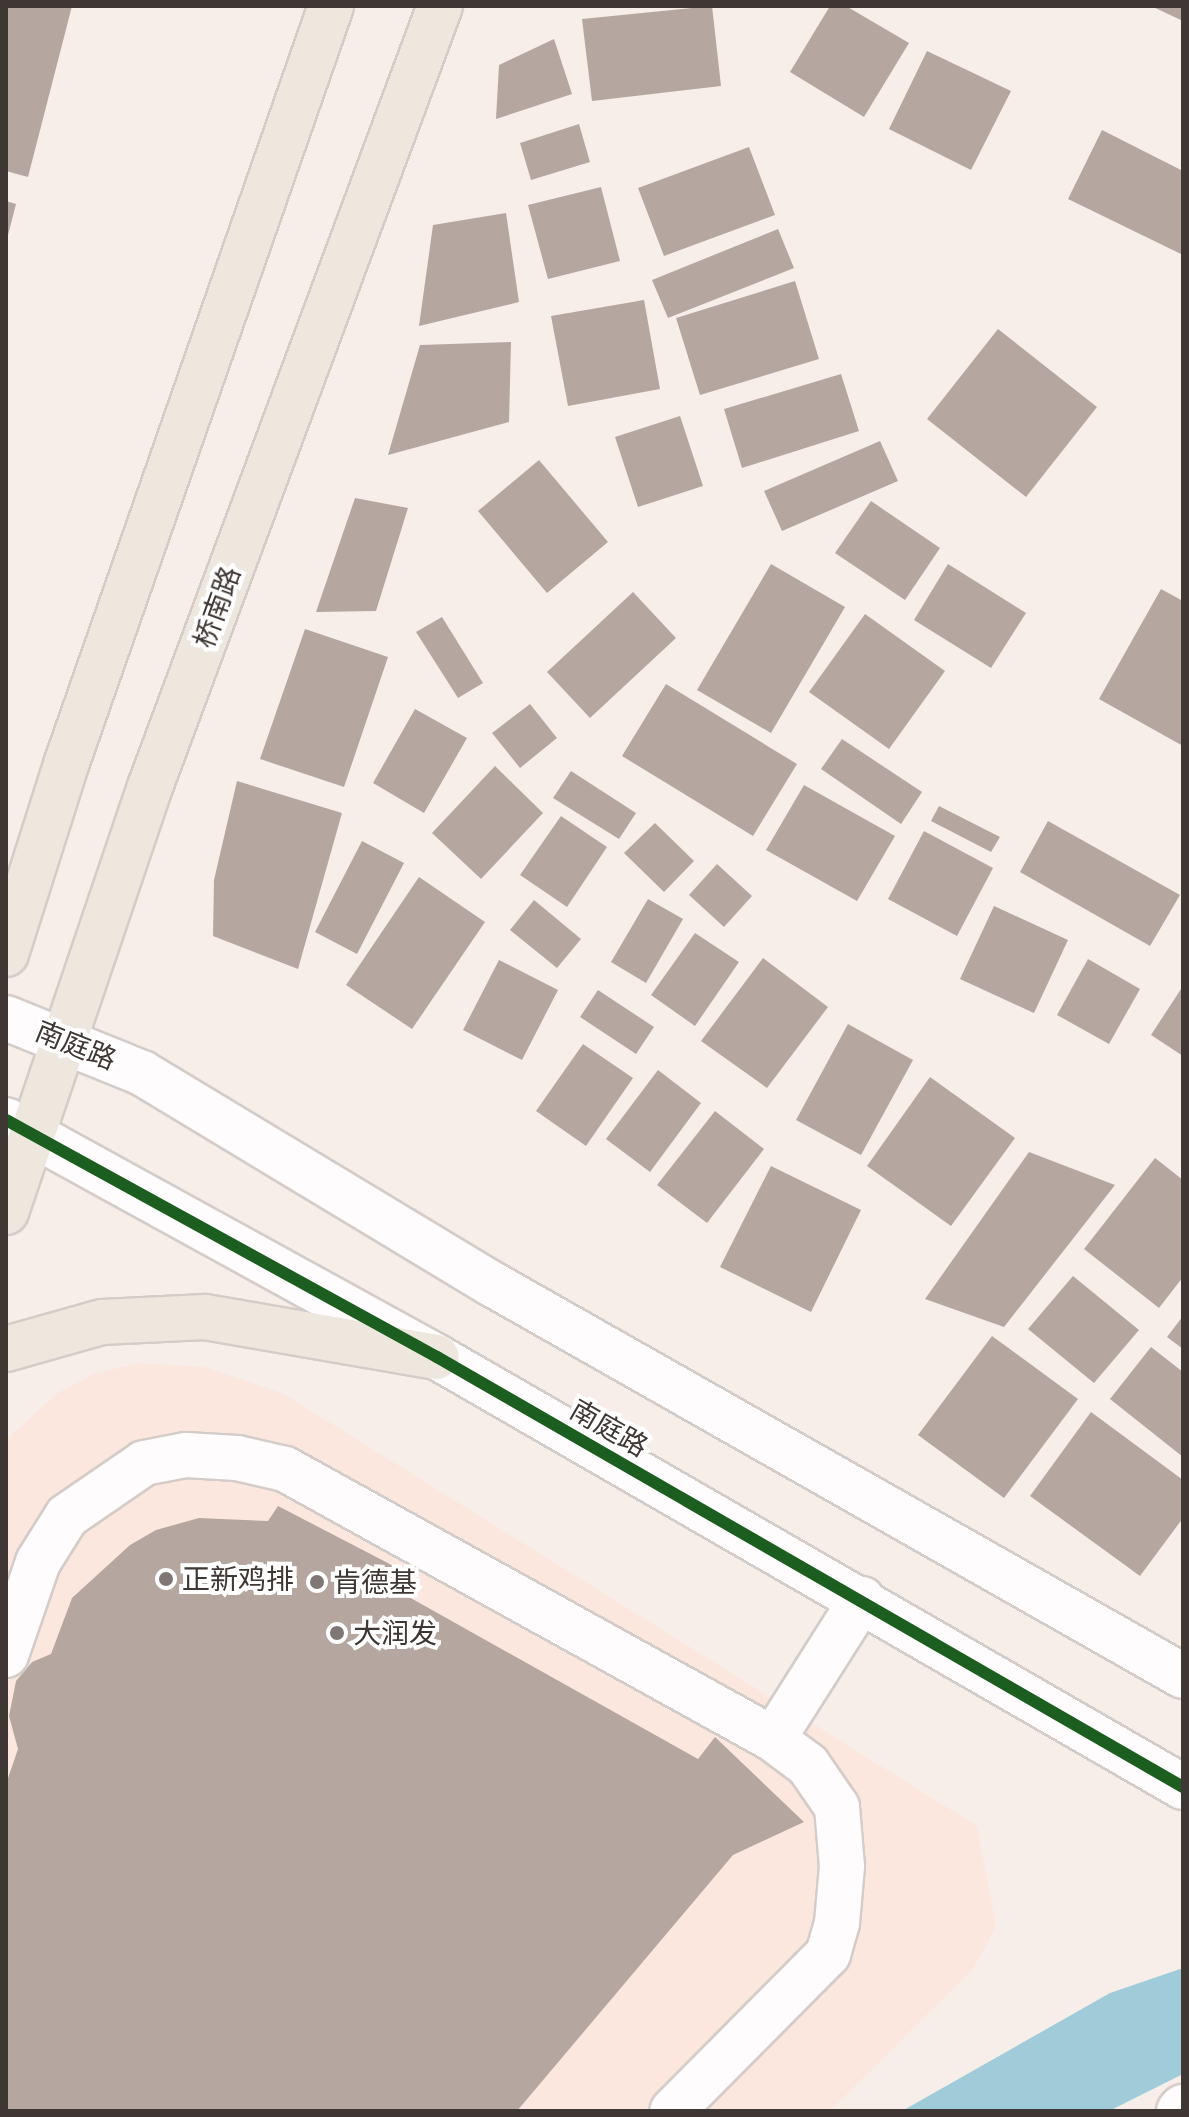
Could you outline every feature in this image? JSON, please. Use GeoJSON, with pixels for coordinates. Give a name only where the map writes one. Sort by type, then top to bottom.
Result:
{"type":"FeatureCollection","features":[{"type":"Feature","properties":{"kind":"main road"},"geometry":{"type":"LineString","coordinates":[[6,954],[331,6]]}},
{"type":"Feature","properties":{"kind":"main road","name":"桥南路"},"geometry":{"type":"LineString","coordinates":[[6,1212],[20,1127],[68,1040],[150,787],[440,6]]}},
{"type":"Feature","properties":{"kind":"main road"},"geometry":{"type":"LineString","coordinates":[[6,1349],[102,1322],[205,1317],[437,1357]]}},
{"type":"Feature","properties":{"kind":"street","name":"南庭路"},"geometry":{"type":"LineString","coordinates":[[6,1018],[68,1040],[142,1073],[492,1284],[1183,1676]]}},
{"type":"Feature","properties":{"kind":"street","name":"南庭路"},"geometry":{"type":"LineString","coordinates":[[20,1127],[437,1357],[862,1599],[1183,1787]]}},
{"type":"Feature","properties":{"kind":"street"},"geometry":{"type":"LineString","coordinates":[[6,1655],[38,1562],[67,1516],[144,1463],[186,1455],[237,1458],[285,1469],[773,1739],[808,1765],[837,1807],[842,1866],[837,1923],[828,1954],[672,2111]]}},
{"type":"Feature","properties":{"kind":"street"},"geometry":{"type":"LineString","coordinates":[[773,1739],[862,1599]]}},
{"type":"Feature","properties":{"kind":"shaded area","name":"大润发"},"geometry":{"type":"Polygon","coordinates":[[[139,1363],[204,1367],[284,1394],[977,1826],[996,1927],[973,1969],[830,2111],[6,2111],[6,1440],[56,1394],[93,1374],[139,1363]]]}},
{"type":"Feature","properties":{"kind":"water"},"geometry":{"type":"Polygon","coordinates":[[[1183,1968],[1183,2074],[1109,2111],[902,2111],[1110,1993],[1183,1968]]]}},
{"type":"Feature","properties":{"kind":"building"},"geometry":{"type":"Polygon","coordinates":[[[6,6],[72,6],[28,177],[6,171],[6,6]]]}},
{"type":"Feature","properties":{"kind":"building"},"geometry":{"type":"Polygon","coordinates":[[[712,6],[721,86],[592,101],[582,19],[712,6]]]}},
{"type":"Feature","properties":{"kind":"building"},"geometry":{"type":"Polygon","coordinates":[[[830,6],[846,6],[909,43],[864,117],[790,72],[830,6]]]}},
{"type":"Feature","properties":{"kind":"building"},"geometry":{"type":"Polygon","coordinates":[[[1151,6],[1183,6],[1183,21],[1151,6]]]}},
{"type":"Feature","properties":{"kind":"building"},"geometry":{"type":"Polygon","coordinates":[[[554,39],[572,94],[496,119],[499,65],[554,39]]]}},
{"type":"Feature","properties":{"kind":"building"},"geometry":{"type":"Polygon","coordinates":[[[927,51],[1011,91],[971,170],[889,129],[927,51]]]}},
{"type":"Feature","properties":{"kind":"building"},"geometry":{"type":"Polygon","coordinates":[[[579,124],[590,162],[531,180],[520,143],[579,124]]]}},
{"type":"Feature","properties":{"kind":"building"},"geometry":{"type":"Polygon","coordinates":[[[1102,130],[1183,171],[1183,255],[1068,199],[1102,130]]]}},
{"type":"Feature","properties":{"kind":"building"},"geometry":{"type":"Polygon","coordinates":[[[749,147],[775,215],[664,256],[638,188],[749,147]]]}},
{"type":"Feature","properties":{"kind":"building"},"geometry":{"type":"Polygon","coordinates":[[[601,187],[620,261],[548,279],[528,205],[601,187]]]}},
{"type":"Feature","properties":{"kind":"building"},"geometry":{"type":"Polygon","coordinates":[[[6,201],[16,204],[7,239],[6,239],[6,201]]]}},
{"type":"Feature","properties":{"kind":"building"},"geometry":{"type":"Polygon","coordinates":[[[506,213],[519,302],[419,326],[433,225],[506,213]]]}},
{"type":"Feature","properties":{"kind":"building"},"geometry":{"type":"Polygon","coordinates":[[[778,229],[794,268],[668,318],[652,280],[778,229]]]}},
{"type":"Feature","properties":{"kind":"building"},"geometry":{"type":"Polygon","coordinates":[[[795,281],[819,359],[700,395],[676,318],[795,281]]]}},
{"type":"Feature","properties":{"kind":"building"},"geometry":{"type":"Polygon","coordinates":[[[644,300],[660,389],[568,406],[551,316],[644,300]]]}},
{"type":"Feature","properties":{"kind":"building"},"geometry":{"type":"Polygon","coordinates":[[[998,329],[1097,407],[1026,497],[927,419],[998,329]]]}},
{"type":"Feature","properties":{"kind":"building"},"geometry":{"type":"Polygon","coordinates":[[[511,342],[509,422],[388,455],[420,345],[511,342]]]}},
{"type":"Feature","properties":{"kind":"building"},"geometry":{"type":"Polygon","coordinates":[[[841,374],[859,431],[742,468],[724,409],[841,374]]]}},
{"type":"Feature","properties":{"kind":"building"},"geometry":{"type":"Polygon","coordinates":[[[680,416],[703,486],[638,507],[615,437],[680,416]]]}},
{"type":"Feature","properties":{"kind":"building"},"geometry":{"type":"Polygon","coordinates":[[[880,441],[898,481],[782,531],[764,491],[880,441]]]}},
{"type":"Feature","properties":{"kind":"building"},"geometry":{"type":"Polygon","coordinates":[[[539,460],[608,542],[547,593],[478,511],[539,460]]]}},
{"type":"Feature","properties":{"kind":"building"},"geometry":{"type":"Polygon","coordinates":[[[355,498],[408,508],[376,611],[316,612],[355,498]]]}},
{"type":"Feature","properties":{"kind":"building"},"geometry":{"type":"Polygon","coordinates":[[[871,501],[940,548],[905,600],[835,553],[871,501]]]}},
{"type":"Feature","properties":{"kind":"building"},"geometry":{"type":"Polygon","coordinates":[[[771,564],[845,607],[771,733],[697,690],[771,564]]]}},
{"type":"Feature","properties":{"kind":"building"},"geometry":{"type":"Polygon","coordinates":[[[948,564],[1026,613],[991,668],[914,620],[948,564]]]}},
{"type":"Feature","properties":{"kind":"building"},"geometry":{"type":"Polygon","coordinates":[[[1161,589],[1183,601],[1183,746],[1099,699],[1161,589]]]}},
{"type":"Feature","properties":{"kind":"building"},"geometry":{"type":"Polygon","coordinates":[[[633,592],[676,638],[590,718],[547,672],[633,592]]]}},
{"type":"Feature","properties":{"kind":"building"},"geometry":{"type":"Polygon","coordinates":[[[865,614],[945,671],[889,749],[809,692],[865,614]]]}},
{"type":"Feature","properties":{"kind":"building"},"geometry":{"type":"Polygon","coordinates":[[[442,617],[483,683],[458,698],[416,632],[442,617]]]}},
{"type":"Feature","properties":{"kind":"building"},"geometry":{"type":"Polygon","coordinates":[[[305,629],[388,657],[344,787],[260,759],[305,629]]]}},
{"type":"Feature","properties":{"kind":"building"},"geometry":{"type":"Polygon","coordinates":[[[666,684],[797,764],[753,836],[622,756],[666,684]]]}},
{"type":"Feature","properties":{"kind":"building"},"geometry":{"type":"Polygon","coordinates":[[[530,704],[557,738],[520,768],[492,733],[530,704]]]}},
{"type":"Feature","properties":{"kind":"building"},"geometry":{"type":"Polygon","coordinates":[[[415,709],[467,738],[424,813],[373,783],[415,709]]]}},
{"type":"Feature","properties":{"kind":"building"},"geometry":{"type":"Polygon","coordinates":[[[842,739],[922,792],[901,824],[821,769],[842,739]]]}},
{"type":"Feature","properties":{"kind":"building"},"geometry":{"type":"Polygon","coordinates":[[[495,766],[543,813],[481,879],[432,833],[495,766]]]}},
{"type":"Feature","properties":{"kind":"building"},"geometry":{"type":"Polygon","coordinates":[[[571,771],[636,813],[619,839],[553,798],[571,771]]]}},
{"type":"Feature","properties":{"kind":"building"},"geometry":{"type":"Polygon","coordinates":[[[237,781],[342,813],[298,969],[213,936],[214,880],[237,781]]]}},
{"type":"Feature","properties":{"kind":"building"},"geometry":{"type":"Polygon","coordinates":[[[804,785],[895,836],[857,901],[766,850],[804,785]]]}},
{"type":"Feature","properties":{"kind":"building"},"geometry":{"type":"Polygon","coordinates":[[[939,806],[1000,837],[991,852],[931,821],[939,806]]]}},
{"type":"Feature","properties":{"kind":"building"},"geometry":{"type":"Polygon","coordinates":[[[561,816],[607,847],[567,907],[520,875],[561,816]]]}},
{"type":"Feature","properties":{"kind":"building"},"geometry":{"type":"Polygon","coordinates":[[[1048,821],[1180,895],[1150,946],[1020,872],[1048,821]]]}},
{"type":"Feature","properties":{"kind":"building"},"geometry":{"type":"Polygon","coordinates":[[[655,823],[694,861],[664,892],[624,853],[655,823]]]}},
{"type":"Feature","properties":{"kind":"building"},"geometry":{"type":"Polygon","coordinates":[[[924,831],[993,868],[957,936],[888,899],[924,831]]]}},
{"type":"Feature","properties":{"kind":"building"},"geometry":{"type":"Polygon","coordinates":[[[362,841],[404,863],[357,954],[315,932],[362,841]]]}},
{"type":"Feature","properties":{"kind":"building"},"geometry":{"type":"Polygon","coordinates":[[[717,864],[752,896],[724,927],[689,895],[717,864]]]}},
{"type":"Feature","properties":{"kind":"building"},"geometry":{"type":"Polygon","coordinates":[[[419,877],[485,922],[412,1029],[346,985],[419,877]]]}},
{"type":"Feature","properties":{"kind":"building"},"geometry":{"type":"Polygon","coordinates":[[[648,899],[683,919],[646,983],[611,962],[648,899]]]}},
{"type":"Feature","properties":{"kind":"building"},"geometry":{"type":"Polygon","coordinates":[[[534,900],[581,939],[557,968],[510,930],[534,900]]]}},
{"type":"Feature","properties":{"kind":"building"},"geometry":{"type":"Polygon","coordinates":[[[994,906],[1068,940],[1034,1013],[960,979],[994,906]]]}},
{"type":"Feature","properties":{"kind":"building"},"geometry":{"type":"Polygon","coordinates":[[[695,933],[739,962],[695,1026],[651,995],[695,933]]]}},
{"type":"Feature","properties":{"kind":"building"},"geometry":{"type":"Polygon","coordinates":[[[763,958],[828,1007],[767,1088],[701,1041],[763,958]]]}},
{"type":"Feature","properties":{"kind":"building"},"geometry":{"type":"Polygon","coordinates":[[[1088,959],[1140,989],[1109,1044],[1057,1015],[1088,959]]]}},
{"type":"Feature","properties":{"kind":"building"},"geometry":{"type":"Polygon","coordinates":[[[499,960],[558,990],[522,1060],[463,1030],[499,960]]]}},
{"type":"Feature","properties":{"kind":"building"},"geometry":{"type":"Polygon","coordinates":[[[1183,986],[1183,1056],[1151,1035],[1183,986]]]}},
{"type":"Feature","properties":{"kind":"building"},"geometry":{"type":"Polygon","coordinates":[[[598,990],[654,1027],[636,1054],[580,1017],[598,990]]]}},
{"type":"Feature","properties":{"kind":"building"},"geometry":{"type":"Polygon","coordinates":[[[848,1024],[913,1060],[861,1155],[796,1120],[848,1024]]]}},
{"type":"Feature","properties":{"kind":"building"},"geometry":{"type":"Polygon","coordinates":[[[583,1044],[633,1078],[586,1146],[536,1111],[583,1044]]]}},
{"type":"Feature","properties":{"kind":"building"},"geometry":{"type":"Polygon","coordinates":[[[658,1070],[701,1103],[650,1172],[606,1139],[658,1070]]]}},
{"type":"Feature","properties":{"kind":"building"},"geometry":{"type":"Polygon","coordinates":[[[930,1077],[1015,1138],[951,1226],[867,1166],[930,1077]]]}},
{"type":"Feature","properties":{"kind":"building"},"geometry":{"type":"Polygon","coordinates":[[[715,1111],[764,1149],[707,1223],[657,1185],[715,1111]]]}},
{"type":"Feature","properties":{"kind":"building"},"geometry":{"type":"Polygon","coordinates":[[[1029,1152],[1115,1185],[1004,1327],[925,1299],[1029,1152]]]}},
{"type":"Feature","properties":{"kind":"building"},"geometry":{"type":"Polygon","coordinates":[[[1155,1158],[1183,1180],[1183,1277],[1159,1308],[1084,1249],[1155,1158]]]}},
{"type":"Feature","properties":{"kind":"building"},"geometry":{"type":"Polygon","coordinates":[[[771,1166],[861,1210],[811,1312],[720,1267],[771,1166]]]}},
{"type":"Feature","properties":{"kind":"building"},"geometry":{"type":"Polygon","coordinates":[[[1073,1276],[1139,1330],[1094,1383],[1028,1329],[1073,1276]]]}},
{"type":"Feature","properties":{"kind":"building"},"geometry":{"type":"Polygon","coordinates":[[[1183,1316],[1183,1349],[1167,1337],[1183,1316]]]}},
{"type":"Feature","properties":{"kind":"building"},"geometry":{"type":"Polygon","coordinates":[[[992,1336],[1078,1399],[1004,1498],[918,1435],[992,1336]]]}},
{"type":"Feature","properties":{"kind":"building"},"geometry":{"type":"Polygon","coordinates":[[[1151,1347],[1183,1372],[1183,1457],[1110,1399],[1151,1347]]]}},
{"type":"Feature","properties":{"kind":"building"},"geometry":{"type":"Polygon","coordinates":[[[1091,1412],[1183,1480],[1183,1518],[1140,1576],[1030,1496],[1091,1412]]]}},
{"type":"Feature","properties":{"kind":"building","name":"大润发"},"geometry":{"type":"Polygon","coordinates":[[[278,1506],[409,1574],[400,1592],[698,1759],[715,1737],[804,1822],[733,1855],[517,2111],[6,2111],[6,1784],[18,1749],[9,1716],[16,1681],[32,1662],[51,1654],[72,1598],[130,1545],[156,1530],[199,1518],[268,1521],[278,1506]]]}},
{"type":"Feature","properties":{"kind":"cycle path"},"geometry":{"type":"LineString","coordinates":[[6,1120],[437,1357],[1183,1787]]}},
{"type":"Feature","properties":{"kind":"place","name":"正新鸡排"},"geometry":{"type":"Point","coordinates":[166,1579]}},
{"type":"Feature","properties":{"kind":"place","name":"肯德基"},"geometry":{"type":"Point","coordinates":[317,1582]}},
{"type":"Feature","properties":{"kind":"place","name":"大润发"},"geometry":{"type":"Point","coordinates":[337,1633]}}]}
